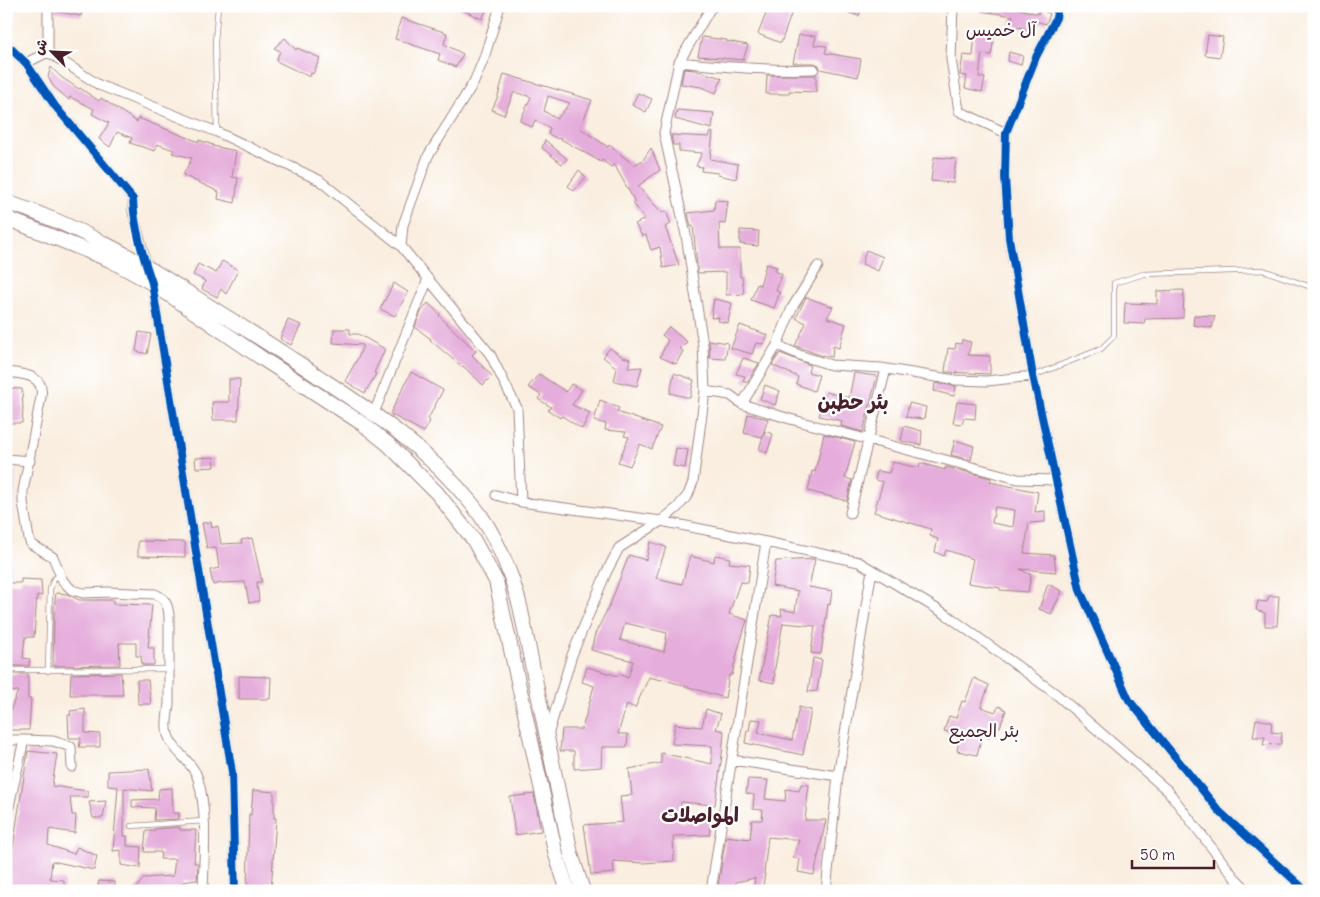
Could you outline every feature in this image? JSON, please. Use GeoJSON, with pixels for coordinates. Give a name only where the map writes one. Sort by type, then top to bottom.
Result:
{"type":"FeatureCollection","features":[{"type":"Feature","properties":{"kind":"main road"},"geometry":{"type":"LineString","coordinates":[[6,202],[35,212],[106,244],[259,337],[374,413],[426,453],[474,506],[512,576],[520,606],[571,854],[583,891]]}},
{"type":"Feature","properties":{"kind":"main road"},"geometry":{"type":"LineString","coordinates":[[6,218],[110,260],[152,284],[363,424],[410,465],[437,493],[473,539],[496,581],[556,854],[568,891]]}},
{"type":"Feature","properties":{"kind":"street"},"geometry":{"type":"LineString","coordinates":[[48,6],[48,52]]}},
{"type":"Feature","properties":{"kind":"street"},"geometry":{"type":"LineString","coordinates":[[401,246],[403,225],[428,156],[474,82],[484,58],[500,6]]}},
{"type":"Feature","properties":{"kind":"street"},"geometry":{"type":"LineString","coordinates":[[547,737],[572,655],[606,573],[619,548],[661,521],[677,508],[688,495],[694,482],[705,392],[703,345],[686,235],[664,133],[679,62],[710,9],[714,6]]}},
{"type":"Feature","properties":{"kind":"street"},"geometry":{"type":"LineString","coordinates":[[953,6],[951,60],[959,111],[1006,133]]}},
{"type":"Feature","properties":{"kind":"street"},"geometry":{"type":"LineString","coordinates":[[1058,6],[1056,18],[1036,56],[1006,133],[1004,177],[1009,238],[1033,376],[1080,590],[1129,700],[1220,812],[1306,891]]}},
{"type":"Feature","properties":{"kind":"street"},"geometry":{"type":"LineString","coordinates":[[6,44],[26,63],[55,106],[133,199],[134,212],[152,284],[232,772],[234,891]]}},
{"type":"Feature","properties":{"kind":"street"},"geometry":{"type":"LineString","coordinates":[[26,63],[48,52]]}},
{"type":"Feature","properties":{"kind":"street"},"geometry":{"type":"LineString","coordinates":[[48,52],[99,85],[217,132],[319,180],[401,246],[490,354],[517,408],[521,502]]}},
{"type":"Feature","properties":{"kind":"street"},"geometry":{"type":"LineString","coordinates":[[679,62],[738,68],[814,69]]}},
{"type":"Feature","properties":{"kind":"street"},"geometry":{"type":"LineString","coordinates":[[742,404],[777,345],[792,308],[818,266]]}},
{"type":"Feature","properties":{"kind":"street"},"geometry":{"type":"LineString","coordinates":[[374,413],[428,279]]}},
{"type":"Feature","properties":{"kind":"street"},"geometry":{"type":"LineString","coordinates":[[777,345],[802,356],[832,364],[886,369],[955,380],[987,381],[1033,376]]}},
{"type":"Feature","properties":{"kind":"street"},"geometry":{"type":"LineString","coordinates":[[850,513],[886,369]]}},
{"type":"Feature","properties":{"kind":"street"},"geometry":{"type":"LineString","coordinates":[[6,372],[36,378],[42,386],[42,397],[23,496],[31,544],[53,557],[67,587],[77,592],[155,594],[167,605],[169,615],[168,734],[196,773],[200,783],[204,821],[203,891]]}},
{"type":"Feature","properties":{"kind":"street"},"geometry":{"type":"LineString","coordinates":[[705,392],[730,395],[742,404],[867,440],[976,466],[1018,479],[1056,480]]}},
{"type":"Feature","properties":{"kind":"street"},"geometry":{"type":"LineString","coordinates":[[6,459],[30,461]]}},
{"type":"Feature","properties":{"kind":"street"},"geometry":{"type":"LineString","coordinates":[[496,495],[521,502],[661,521],[859,562],[947,615],[1056,694],[1168,791],[1235,878],[1248,891]]}},
{"type":"Feature","properties":{"kind":"street"},"geometry":{"type":"LineString","coordinates":[[711,891],[766,542]]}},
{"type":"Feature","properties":{"kind":"street"},"geometry":{"type":"LineString","coordinates":[[826,891],[838,776],[872,570]]}},
{"type":"Feature","properties":{"kind":"street"},"geometry":{"type":"LineString","coordinates":[[6,740],[53,741],[71,747],[72,766]]}},
{"type":"Feature","properties":{"kind":"street"},"geometry":{"type":"LineString","coordinates":[[6,819],[24,740]]}},
{"type":"Feature","properties":{"kind":"street"},"geometry":{"type":"LineString","coordinates":[[732,760],[838,776]]}},
{"type":"Feature","properties":{"kind":"lane"},"geometry":{"type":"LineString","coordinates":[[217,132],[215,42],[218,6]]}},
{"type":"Feature","properties":{"kind":"lane"},"geometry":{"type":"LineString","coordinates":[[1033,376],[1101,349],[1114,336],[1114,283],[1144,274],[1263,270],[1314,288]]}},
{"type":"Feature","properties":{"kind":"lane"},"geometry":{"type":"LineString","coordinates":[[48,671],[50,589],[54,579],[60,575]]}},
{"type":"Feature","properties":{"kind":"lane"},"geometry":{"type":"LineString","coordinates":[[6,670],[169,669]]}},
{"type":"Feature","properties":{"kind":"lane"},"geometry":{"type":"LineString","coordinates":[[131,826],[204,821]]}},
{"type":"Feature","properties":{"kind":"shaded area"},"geometry":{"type":"Polygon","coordinates":[[[6,470],[16,471],[10,578],[6,578],[6,470]]]}},
{"type":"Feature","properties":{"kind":"building"},"geometry":{"type":"Polygon","coordinates":[[[54,6],[84,6],[81,16],[54,11],[54,6]]]}},
{"type":"Feature","properties":{"kind":"building"},"geometry":{"type":"Polygon","coordinates":[[[454,6],[488,6],[482,19],[454,6]]]}},
{"type":"Feature","properties":{"kind":"building"},"geometry":{"type":"Polygon","coordinates":[[[769,6],[794,6],[781,43],[758,34],[769,6]]]}},
{"type":"Feature","properties":{"kind":"building"},"geometry":{"type":"Polygon","coordinates":[[[835,6],[862,6],[859,16],[835,8],[835,6]]]}},
{"type":"Feature","properties":{"kind":"building"},"geometry":{"type":"Polygon","coordinates":[[[981,6],[1008,6],[1038,14],[1040,9],[1050,14],[1046,24],[1032,20],[1030,30],[1010,25],[1013,16],[981,11],[981,6]]]}},
{"type":"Feature","properties":{"kind":"building"},"geometry":{"type":"Polygon","coordinates":[[[401,18],[447,33],[444,44],[463,54],[456,67],[438,60],[440,54],[395,39],[401,18]]]}},
{"type":"Feature","properties":{"kind":"building"},"geometry":{"type":"Polygon","coordinates":[[[987,31],[986,36],[994,38],[991,55],[982,54],[979,77],[985,78],[982,92],[965,88],[967,76],[960,75],[963,55],[973,56],[975,32],[987,31]]]}},
{"type":"Feature","properties":{"kind":"building"},"geometry":{"type":"Polygon","coordinates":[[[799,35],[816,36],[814,45],[827,46],[825,53],[861,59],[858,77],[820,69],[819,65],[814,63],[793,63],[799,35]]]}},
{"type":"Feature","properties":{"kind":"building"},"geometry":{"type":"Polygon","coordinates":[[[1208,35],[1223,37],[1220,57],[1205,55],[1208,35]]]}},
{"type":"Feature","properties":{"kind":"building"},"geometry":{"type":"Polygon","coordinates":[[[702,37],[748,45],[743,60],[698,56],[702,37]]]}},
{"type":"Feature","properties":{"kind":"building"},"geometry":{"type":"Polygon","coordinates":[[[285,38],[296,50],[297,48],[320,58],[310,77],[276,61],[280,51],[274,48],[285,38]]]}},
{"type":"Feature","properties":{"kind":"building"},"geometry":{"type":"Polygon","coordinates":[[[1009,52],[1023,56],[1021,65],[1008,61],[1009,52]]]}},
{"type":"Feature","properties":{"kind":"building"},"geometry":{"type":"Polygon","coordinates":[[[51,67],[61,77],[79,89],[99,101],[101,98],[137,122],[138,118],[199,142],[199,140],[213,146],[236,151],[232,177],[238,178],[235,203],[218,199],[219,192],[183,175],[192,158],[172,153],[174,150],[157,144],[155,151],[130,143],[132,138],[117,132],[110,147],[99,139],[109,123],[92,114],[94,109],[70,97],[69,100],[53,86],[48,77],[51,67]]]}},
{"type":"Feature","properties":{"kind":"building"},"geometry":{"type":"Polygon","coordinates":[[[684,69],[695,70],[722,78],[716,93],[701,87],[681,84],[684,69]]]}},
{"type":"Feature","properties":{"kind":"building"},"geometry":{"type":"Polygon","coordinates":[[[504,74],[592,100],[580,128],[608,147],[609,145],[634,165],[643,160],[651,148],[660,170],[638,186],[662,213],[666,211],[671,224],[665,227],[679,265],[663,268],[660,247],[651,250],[646,235],[642,236],[635,224],[645,219],[633,203],[635,202],[614,164],[611,167],[602,160],[601,162],[559,138],[548,134],[550,128],[535,120],[532,127],[520,121],[531,97],[514,92],[504,115],[492,110],[504,74]],[[548,96],[544,111],[557,119],[570,103],[548,96]]]}},
{"type":"Feature","properties":{"kind":"building"},"geometry":{"type":"Polygon","coordinates":[[[767,75],[816,75],[816,92],[789,91],[789,94],[766,94],[767,75]]]}},
{"type":"Feature","properties":{"kind":"building"},"geometry":{"type":"Polygon","coordinates":[[[638,93],[652,99],[646,112],[632,105],[638,93]]]}},
{"type":"Feature","properties":{"kind":"building"},"geometry":{"type":"Polygon","coordinates":[[[677,110],[714,113],[712,129],[675,119],[677,110]]]}},
{"type":"Feature","properties":{"kind":"building"},"geometry":{"type":"Polygon","coordinates":[[[711,132],[713,133],[710,159],[738,164],[736,179],[718,175],[718,173],[701,171],[702,167],[696,166],[702,153],[679,151],[679,145],[673,145],[671,135],[709,137],[711,132]]]}},
{"type":"Feature","properties":{"kind":"building"},"geometry":{"type":"Polygon","coordinates":[[[545,140],[567,159],[562,164],[542,148],[545,140]]]}},
{"type":"Feature","properties":{"kind":"building"},"geometry":{"type":"Polygon","coordinates":[[[934,157],[956,159],[953,183],[931,181],[934,157]]]}},
{"type":"Feature","properties":{"kind":"building"},"geometry":{"type":"Polygon","coordinates":[[[579,170],[586,177],[574,191],[568,186],[579,170]]]}},
{"type":"Feature","properties":{"kind":"building"},"geometry":{"type":"Polygon","coordinates":[[[715,200],[728,201],[725,224],[719,223],[720,249],[740,249],[740,277],[742,277],[744,294],[726,295],[726,272],[698,273],[693,226],[691,227],[688,213],[714,210],[715,200]]]}},
{"type":"Feature","properties":{"kind":"building"},"geometry":{"type":"Polygon","coordinates":[[[740,230],[759,231],[758,246],[740,244],[740,230]]]}},
{"type":"Feature","properties":{"kind":"building"},"geometry":{"type":"Polygon","coordinates":[[[866,250],[883,257],[878,271],[862,264],[866,250]]]}},
{"type":"Feature","properties":{"kind":"building"},"geometry":{"type":"Polygon","coordinates":[[[222,261],[238,270],[226,294],[221,289],[217,297],[202,289],[205,281],[193,275],[198,264],[216,273],[222,261]]]}},
{"type":"Feature","properties":{"kind":"building"},"geometry":{"type":"Polygon","coordinates":[[[766,264],[777,267],[775,271],[782,274],[776,291],[780,292],[774,308],[751,300],[757,284],[760,285],[766,264]]]}},
{"type":"Feature","properties":{"kind":"building"},"geometry":{"type":"Polygon","coordinates":[[[394,283],[408,292],[395,316],[380,309],[394,283]]]}},
{"type":"Feature","properties":{"kind":"building"},"geometry":{"type":"Polygon","coordinates":[[[1184,290],[1183,318],[1145,319],[1144,324],[1124,323],[1125,303],[1157,304],[1157,291],[1184,290]]]}},
{"type":"Feature","properties":{"kind":"building"},"geometry":{"type":"Polygon","coordinates":[[[806,297],[833,307],[827,318],[846,324],[839,348],[833,346],[832,357],[820,355],[795,346],[806,323],[796,318],[806,297]]]}},
{"type":"Feature","properties":{"kind":"building"},"geometry":{"type":"Polygon","coordinates":[[[714,299],[732,303],[728,323],[718,321],[719,317],[711,318],[714,299]]]}},
{"type":"Feature","properties":{"kind":"building"},"geometry":{"type":"Polygon","coordinates":[[[428,303],[476,351],[472,355],[492,376],[483,385],[415,327],[421,312],[428,303]]]}},
{"type":"Feature","properties":{"kind":"building"},"geometry":{"type":"Polygon","coordinates":[[[1194,315],[1215,316],[1212,328],[1193,325],[1194,315]]]}},
{"type":"Feature","properties":{"kind":"building"},"geometry":{"type":"Polygon","coordinates":[[[288,320],[301,325],[291,345],[280,339],[288,320]]]}},
{"type":"Feature","properties":{"kind":"building"},"geometry":{"type":"Polygon","coordinates":[[[740,325],[768,335],[763,344],[756,343],[752,354],[731,348],[740,325]]]}},
{"type":"Feature","properties":{"kind":"building"},"geometry":{"type":"Polygon","coordinates":[[[669,327],[687,342],[680,349],[683,351],[676,364],[660,357],[668,340],[662,335],[669,327]]]}},
{"type":"Feature","properties":{"kind":"building"},"geometry":{"type":"Polygon","coordinates":[[[334,329],[350,329],[350,334],[358,334],[385,349],[374,373],[376,374],[365,393],[345,381],[363,345],[333,343],[334,329]]]}},
{"type":"Feature","properties":{"kind":"building"},"geometry":{"type":"Polygon","coordinates":[[[139,332],[151,334],[147,354],[136,351],[139,332]]]}},
{"type":"Feature","properties":{"kind":"building"},"geometry":{"type":"Polygon","coordinates":[[[709,340],[728,343],[725,359],[710,358],[709,340]]]}},
{"type":"Feature","properties":{"kind":"building"},"geometry":{"type":"Polygon","coordinates":[[[962,340],[971,342],[968,355],[990,356],[990,374],[945,372],[948,348],[955,349],[956,343],[961,344],[962,340]]]}},
{"type":"Feature","properties":{"kind":"building"},"geometry":{"type":"Polygon","coordinates":[[[610,348],[623,357],[630,359],[628,368],[642,367],[637,386],[614,381],[617,368],[603,357],[610,348]]]}},
{"type":"Feature","properties":{"kind":"building"},"geometry":{"type":"Polygon","coordinates":[[[780,353],[810,365],[808,372],[819,375],[814,391],[796,384],[798,377],[772,365],[780,353]]]}},
{"type":"Feature","properties":{"kind":"building"},"geometry":{"type":"Polygon","coordinates":[[[743,358],[759,363],[747,383],[743,381],[745,376],[736,374],[743,358]]]}},
{"type":"Feature","properties":{"kind":"building"},"geometry":{"type":"Polygon","coordinates":[[[411,372],[443,390],[428,419],[430,421],[424,432],[390,414],[411,372]]]}},
{"type":"Feature","properties":{"kind":"building"},"geometry":{"type":"Polygon","coordinates":[[[674,373],[694,380],[690,398],[670,393],[674,373]]]}},
{"type":"Feature","properties":{"kind":"building"},"geometry":{"type":"Polygon","coordinates":[[[854,373],[877,376],[863,432],[841,426],[842,421],[819,416],[826,392],[849,398],[854,373]]]}},
{"type":"Feature","properties":{"kind":"building"},"geometry":{"type":"Polygon","coordinates":[[[539,374],[566,392],[571,384],[582,390],[572,405],[590,413],[582,429],[562,416],[560,418],[548,410],[551,407],[538,399],[541,395],[528,387],[539,374]]]}},
{"type":"Feature","properties":{"kind":"building"},"geometry":{"type":"Polygon","coordinates":[[[229,379],[240,379],[238,420],[213,420],[212,402],[229,402],[229,379]]]}},
{"type":"Feature","properties":{"kind":"building"},"geometry":{"type":"Polygon","coordinates":[[[935,383],[956,386],[954,396],[934,391],[935,383]]]}},
{"type":"Feature","properties":{"kind":"building"},"geometry":{"type":"Polygon","coordinates":[[[765,385],[780,391],[775,405],[760,399],[765,385]]]}},
{"type":"Feature","properties":{"kind":"building"},"geometry":{"type":"Polygon","coordinates":[[[6,388],[22,389],[22,423],[9,423],[11,407],[6,406],[6,388]]]}},
{"type":"Feature","properties":{"kind":"building"},"geometry":{"type":"Polygon","coordinates":[[[600,400],[619,408],[617,412],[661,427],[652,449],[640,444],[630,466],[618,462],[629,437],[624,436],[626,432],[605,430],[606,424],[594,421],[600,400]]]}},
{"type":"Feature","properties":{"kind":"building"},"geometry":{"type":"Polygon","coordinates":[[[957,402],[976,404],[975,419],[964,418],[962,424],[953,423],[957,402]]]}},
{"type":"Feature","properties":{"kind":"building"},"geometry":{"type":"Polygon","coordinates":[[[909,403],[926,407],[924,419],[906,417],[909,403]]]}},
{"type":"Feature","properties":{"kind":"building"},"geometry":{"type":"Polygon","coordinates":[[[748,414],[768,419],[762,437],[744,433],[748,414]]]}},
{"type":"Feature","properties":{"kind":"building"},"geometry":{"type":"Polygon","coordinates":[[[904,426],[922,431],[921,445],[901,441],[904,426]]]}},
{"type":"Feature","properties":{"kind":"building"},"geometry":{"type":"Polygon","coordinates":[[[765,431],[773,434],[767,453],[759,449],[765,431]]]}},
{"type":"Feature","properties":{"kind":"building"},"geometry":{"type":"Polygon","coordinates":[[[824,434],[855,442],[845,478],[852,480],[847,501],[808,491],[812,471],[815,472],[824,434]]]}},
{"type":"Feature","properties":{"kind":"building"},"geometry":{"type":"Polygon","coordinates":[[[955,440],[974,446],[971,460],[951,455],[955,440]]]}},
{"type":"Feature","properties":{"kind":"building"},"geometry":{"type":"Polygon","coordinates":[[[676,448],[688,450],[685,468],[673,466],[676,448]]]}},
{"type":"Feature","properties":{"kind":"building"},"geometry":{"type":"Polygon","coordinates":[[[214,457],[215,467],[196,468],[195,458],[214,457]]]}},
{"type":"Feature","properties":{"kind":"building"},"geometry":{"type":"Polygon","coordinates":[[[893,462],[919,468],[920,463],[945,470],[946,467],[991,478],[990,482],[1038,492],[1035,512],[1045,511],[1045,522],[1029,523],[1024,553],[1054,555],[1056,572],[1020,569],[1031,575],[1028,592],[1000,590],[1000,588],[968,583],[973,559],[946,550],[944,556],[935,552],[938,539],[930,536],[931,529],[874,512],[883,482],[875,480],[877,471],[889,473],[893,462]],[[995,507],[992,523],[1013,527],[1015,510],[995,507]]]}},
{"type":"Feature","properties":{"kind":"building"},"geometry":{"type":"Polygon","coordinates":[[[211,522],[212,528],[218,526],[221,544],[242,543],[241,540],[252,538],[262,582],[257,582],[259,601],[249,603],[245,582],[213,585],[210,570],[219,568],[216,548],[207,548],[202,523],[211,522]]]}},
{"type":"Feature","properties":{"kind":"building"},"geometry":{"type":"Polygon","coordinates":[[[138,541],[185,542],[185,557],[138,556],[138,541]]]}},
{"type":"Feature","properties":{"kind":"building"},"geometry":{"type":"Polygon","coordinates":[[[650,542],[666,547],[656,578],[682,584],[690,556],[714,562],[715,555],[730,558],[729,563],[750,565],[748,583],[740,582],[729,614],[747,620],[732,675],[729,675],[725,698],[662,679],[649,677],[635,708],[627,704],[618,734],[628,734],[627,747],[602,747],[601,767],[574,769],[574,751],[560,751],[562,729],[582,729],[594,686],[582,682],[587,667],[618,676],[619,674],[628,678],[633,661],[591,650],[595,634],[611,602],[629,555],[646,560],[650,542]],[[625,623],[620,640],[664,652],[667,633],[625,623]]]}},
{"type":"Feature","properties":{"kind":"building"},"geometry":{"type":"Polygon","coordinates":[[[815,559],[809,587],[832,591],[830,605],[828,604],[821,654],[811,653],[815,626],[783,623],[774,683],[759,680],[772,615],[782,616],[781,609],[795,612],[798,591],[772,586],[776,561],[815,559]]]}},
{"type":"Feature","properties":{"kind":"building"},"geometry":{"type":"Polygon","coordinates":[[[21,579],[41,580],[42,596],[37,595],[34,637],[25,637],[23,658],[30,659],[29,666],[6,666],[8,595],[6,595],[6,583],[21,583],[21,579]]]}},
{"type":"Feature","properties":{"kind":"building"},"geometry":{"type":"Polygon","coordinates":[[[1048,584],[1062,591],[1051,614],[1039,609],[1048,584]]]}},
{"type":"Feature","properties":{"kind":"building"},"geometry":{"type":"Polygon","coordinates":[[[56,593],[67,594],[79,600],[113,600],[113,604],[152,605],[148,648],[154,648],[154,665],[142,665],[141,656],[136,656],[136,643],[119,643],[120,665],[53,666],[56,593]]]}},
{"type":"Feature","properties":{"kind":"building"},"geometry":{"type":"Polygon","coordinates":[[[1269,596],[1279,596],[1277,626],[1265,626],[1265,613],[1256,610],[1258,601],[1267,602],[1269,596]]]}},
{"type":"Feature","properties":{"kind":"building"},"geometry":{"type":"Polygon","coordinates":[[[813,658],[822,660],[817,691],[808,692],[813,658]]]}},
{"type":"Feature","properties":{"kind":"building"},"geometry":{"type":"Polygon","coordinates":[[[121,673],[123,695],[70,695],[71,674],[121,673]]]}},
{"type":"Feature","properties":{"kind":"building"},"geometry":{"type":"Polygon","coordinates":[[[6,674],[28,674],[28,699],[31,699],[29,730],[8,730],[9,714],[18,691],[6,692],[6,674]]]}},
{"type":"Feature","properties":{"kind":"building"},"geometry":{"type":"Polygon","coordinates":[[[239,676],[271,677],[270,699],[239,699],[239,676]]]}},
{"type":"Feature","properties":{"kind":"building"},"geometry":{"type":"Polygon","coordinates":[[[974,678],[989,685],[981,707],[995,712],[999,706],[1006,710],[1000,727],[993,725],[989,738],[982,735],[977,755],[957,751],[960,735],[944,731],[949,716],[956,718],[962,701],[965,702],[974,678]]]}},
{"type":"Feature","properties":{"kind":"building"},"geometry":{"type":"Polygon","coordinates":[[[137,680],[148,680],[151,704],[138,704],[137,680]]]}},
{"type":"Feature","properties":{"kind":"building"},"geometry":{"type":"Polygon","coordinates":[[[799,707],[811,710],[803,755],[745,743],[751,719],[761,720],[758,733],[792,740],[799,707]]]}},
{"type":"Feature","properties":{"kind":"building"},"geometry":{"type":"Polygon","coordinates":[[[85,709],[85,733],[100,734],[100,747],[79,747],[81,738],[69,738],[68,715],[71,715],[70,711],[85,709]]]}},
{"type":"Feature","properties":{"kind":"building"},"geometry":{"type":"Polygon","coordinates":[[[706,709],[721,714],[716,729],[724,731],[715,805],[681,802],[679,822],[711,821],[709,835],[673,836],[674,861],[643,863],[613,861],[614,873],[591,875],[584,825],[623,822],[620,796],[632,795],[629,769],[661,763],[661,753],[712,764],[712,746],[672,744],[675,724],[702,727],[706,709]]]}},
{"type":"Feature","properties":{"kind":"building"},"geometry":{"type":"Polygon","coordinates":[[[1256,719],[1272,722],[1271,732],[1282,733],[1281,744],[1263,745],[1265,737],[1253,737],[1256,719]]]}},
{"type":"Feature","properties":{"kind":"building"},"geometry":{"type":"Polygon","coordinates":[[[28,751],[57,754],[52,786],[88,791],[88,797],[70,797],[72,815],[76,815],[75,833],[49,829],[48,845],[74,854],[77,847],[97,856],[94,870],[52,861],[50,879],[64,880],[64,891],[47,891],[29,887],[29,891],[6,890],[6,870],[9,871],[28,751]]]}},
{"type":"Feature","properties":{"kind":"building"},"geometry":{"type":"Polygon","coordinates":[[[149,769],[152,791],[124,788],[124,836],[127,836],[127,846],[141,847],[140,868],[121,865],[121,850],[113,851],[118,787],[108,786],[108,771],[149,769]]]}},
{"type":"Feature","properties":{"kind":"building"},"geometry":{"type":"Polygon","coordinates":[[[748,779],[768,780],[765,799],[785,801],[786,789],[799,791],[801,784],[809,785],[805,820],[826,820],[814,875],[798,872],[800,859],[793,858],[799,840],[768,837],[762,891],[753,891],[755,878],[736,882],[735,889],[718,887],[726,836],[750,839],[752,820],[762,820],[763,810],[753,809],[754,795],[746,793],[748,779]]]}},
{"type":"Feature","properties":{"kind":"building"},"geometry":{"type":"Polygon","coordinates":[[[172,788],[173,813],[179,813],[179,819],[154,820],[155,808],[132,807],[132,800],[158,799],[159,789],[172,788]]]}},
{"type":"Feature","properties":{"kind":"building"},"geometry":{"type":"Polygon","coordinates":[[[253,790],[274,792],[274,818],[276,818],[271,891],[247,891],[249,814],[251,815],[253,790]]]}},
{"type":"Feature","properties":{"kind":"building"},"geometry":{"type":"Polygon","coordinates":[[[534,794],[541,831],[515,835],[510,797],[534,794]]]}},
{"type":"Feature","properties":{"kind":"building"},"geometry":{"type":"Polygon","coordinates":[[[106,801],[103,818],[93,818],[89,802],[106,801]]]}},
{"type":"Feature","properties":{"kind":"building"},"geometry":{"type":"Polygon","coordinates":[[[179,827],[180,830],[196,830],[194,863],[198,863],[197,880],[183,882],[183,891],[134,891],[144,878],[173,876],[175,859],[160,859],[161,852],[144,852],[146,831],[179,827]]]}},
{"type":"Feature","properties":{"kind":"building"},"geometry":{"type":"Polygon","coordinates":[[[99,881],[115,882],[115,891],[97,891],[99,881]]]}},
{"type":"Feature","properties":{"kind":"cycle path"},"geometry":{"type":"LineString","coordinates":[[1058,6],[1056,18],[1036,57],[1006,133],[1005,177],[1009,238],[1033,376],[1080,590],[1129,700],[1220,812],[1306,891]]}},
{"type":"Feature","properties":{"kind":"cycle path"},"geometry":{"type":"LineString","coordinates":[[6,44],[26,63],[55,106],[133,199],[135,220],[145,263],[152,283],[232,772],[235,891]]}},
{"type":"Feature","properties":{"kind":"district","name":"آل خميس"},"geometry":{"type":"Point","coordinates":[1001,30]}},
{"type":"Feature","properties":{"kind":"district","name":"بئر حطبن"},"geometry":{"type":"Point","coordinates":[853,402]}},
{"type":"Feature","properties":{"kind":"district","name":"بئر الجميع"},"geometry":{"type":"Point","coordinates":[984,731]}},
{"type":"Feature","properties":{"kind":"district","name":"المواصلات"},"geometry":{"type":"Point","coordinates":[700,815]}}]}
